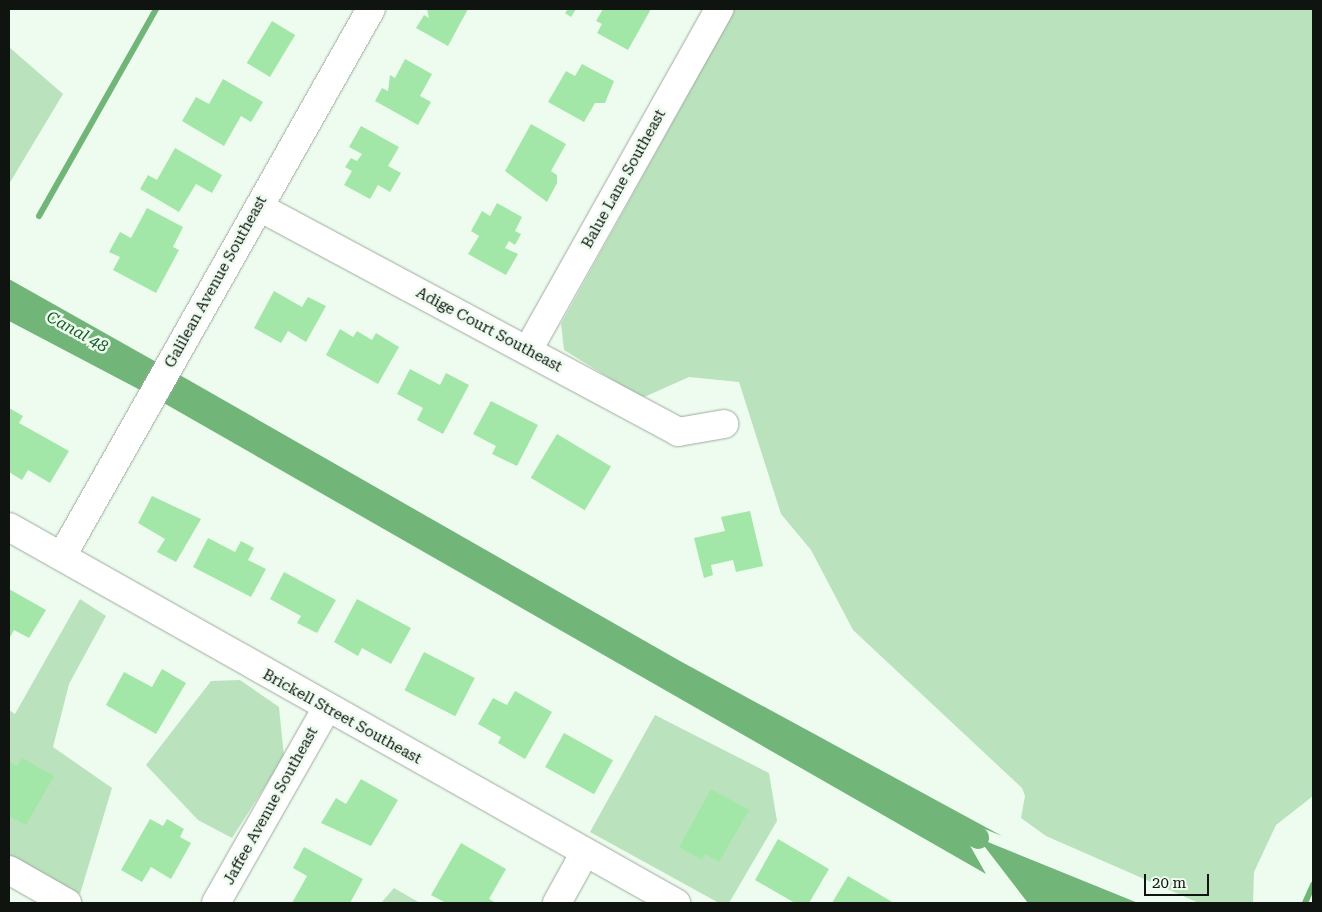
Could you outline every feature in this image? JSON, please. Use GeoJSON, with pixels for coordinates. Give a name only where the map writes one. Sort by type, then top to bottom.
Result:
{"type":"FeatureCollection","features":[{"type":"Feature","properties":{"kind":"street","name":"Galilean Avenue Southeast"},"geometry":{"type":"LineString","coordinates":[[62,556],[371,9]]}},
{"type":"Feature","properties":{"kind":"street","name":"Balue Lane Southeast"},"geometry":{"type":"LineString","coordinates":[[528,350],[720,9]]}},
{"type":"Feature","properties":{"kind":"street","name":"Adige Court Southeast"},"geometry":{"type":"LineString","coordinates":[[259,207],[678,432],[724,424]]}},
{"type":"Feature","properties":{"kind":"street","name":"Brickell Street Southeast"},"geometry":{"type":"LineString","coordinates":[[9,527],[326,709],[676,903]]}},
{"type":"Feature","properties":{"kind":"street","name":"Jaffee Avenue Southeast"},"geometry":{"type":"LineString","coordinates":[[216,903],[326,709]]}},
{"type":"Feature","properties":{"kind":"street"},"geometry":{"type":"LineString","coordinates":[[557,903],[586,852]]}},
{"type":"Feature","properties":{"kind":"street"},"geometry":{"type":"LineString","coordinates":[[9,870],[67,903]]}},
{"type":"Feature","properties":{"kind":"shaded area"},"geometry":{"type":"Polygon","coordinates":[[[735,9],[1313,9],[1313,796],[1276,825],[1254,872],[1253,903],[1199,903],[1046,836],[1021,818],[1025,796],[1022,788],[853,630],[811,550],[781,514],[739,382],[689,377],[642,398],[564,350],[561,324],[735,9]]]}},
{"type":"Feature","properties":{"kind":"shaded area"},"geometry":{"type":"Polygon","coordinates":[[[9,47],[63,94],[9,184],[9,47]]]}},
{"type":"Feature","properties":{"kind":"shaded area"},"geometry":{"type":"Polygon","coordinates":[[[80,599],[106,616],[69,684],[53,747],[112,788],[80,894],[9,855],[9,710],[15,714],[80,599]]]}},
{"type":"Feature","properties":{"kind":"shaded area"},"geometry":{"type":"Polygon","coordinates":[[[240,680],[279,707],[284,757],[232,838],[198,820],[146,765],[211,681],[240,680]]]}},
{"type":"Feature","properties":{"kind":"shaded area"},"geometry":{"type":"Polygon","coordinates":[[[655,715],[769,773],[777,821],[729,903],[719,903],[590,832],[655,715]]]}},
{"type":"Feature","properties":{"kind":"shaded area"},"geometry":{"type":"Polygon","coordinates":[[[394,888],[420,903],[381,903],[394,888]]]}},
{"type":"Feature","properties":{"kind":"water","name":"Canal 48"},"geometry":{"type":"Polygon","coordinates":[[[9,279],[158,363],[142,391],[9,321],[9,279]]]}},
{"type":"Feature","properties":{"kind":"water"},"geometry":{"type":"Polygon","coordinates":[[[178,374],[680,661],[1002,836],[982,828],[970,832],[968,842],[986,874],[162,402],[178,374]]]}},
{"type":"Feature","properties":{"kind":"water"},"geometry":{"type":"Polygon","coordinates":[[[978,838],[1138,903],[1028,903],[978,838]]]}},
{"type":"Feature","properties":{"kind":"building"},"geometry":{"type":"Polygon","coordinates":[[[427,9],[468,9],[448,46],[416,28],[424,15],[429,18],[427,9]]]}},
{"type":"Feature","properties":{"kind":"building"},"geometry":{"type":"Polygon","coordinates":[[[568,9],[576,9],[571,17],[565,13],[568,9]]]}},
{"type":"Feature","properties":{"kind":"building"},"geometry":{"type":"Polygon","coordinates":[[[603,9],[651,9],[628,50],[597,33],[602,24],[596,21],[603,9]]]}},
{"type":"Feature","properties":{"kind":"building"},"geometry":{"type":"Polygon","coordinates":[[[272,21],[295,35],[270,77],[247,63],[272,21]]]}},
{"type":"Feature","properties":{"kind":"building"},"geometry":{"type":"Polygon","coordinates":[[[405,59],[432,74],[420,96],[431,102],[418,125],[375,101],[382,88],[388,91],[390,75],[395,78],[405,59]]]}},
{"type":"Feature","properties":{"kind":"building"},"geometry":{"type":"Polygon","coordinates":[[[582,64],[614,81],[605,103],[595,103],[584,122],[548,102],[566,71],[575,76],[582,64]]]}},
{"type":"Feature","properties":{"kind":"building"},"geometry":{"type":"Polygon","coordinates":[[[223,79],[263,102],[251,122],[241,116],[224,146],[182,121],[196,97],[209,104],[223,79]]]}},
{"type":"Feature","properties":{"kind":"building"},"geometry":{"type":"Polygon","coordinates":[[[531,124],[566,144],[551,171],[557,175],[557,183],[547,202],[505,171],[531,124]]]}},
{"type":"Feature","properties":{"kind":"building"},"geometry":{"type":"Polygon","coordinates":[[[361,126],[399,147],[388,166],[401,173],[390,192],[378,185],[370,199],[344,185],[352,171],[345,167],[351,158],[357,161],[362,154],[349,147],[361,126]]]}},
{"type":"Feature","properties":{"kind":"building"},"geometry":{"type":"Polygon","coordinates":[[[175,148],[222,175],[212,193],[196,184],[179,212],[140,189],[148,175],[157,180],[175,148]]]}},
{"type":"Feature","properties":{"kind":"building"},"geometry":{"type":"Polygon","coordinates":[[[497,203],[522,217],[515,231],[521,234],[515,245],[509,241],[505,248],[518,254],[506,275],[468,254],[479,236],[471,231],[482,211],[490,216],[497,203]]]}},
{"type":"Feature","properties":{"kind":"building"},"geometry":{"type":"Polygon","coordinates":[[[147,208],[183,227],[173,247],[179,250],[156,293],[113,270],[120,257],[109,252],[120,232],[131,238],[147,208]]]}},
{"type":"Feature","properties":{"kind":"building"},"geometry":{"type":"Polygon","coordinates":[[[274,291],[302,307],[308,297],[326,306],[306,342],[288,331],[281,343],[254,328],[274,291]]]}},
{"type":"Feature","properties":{"kind":"building"},"geometry":{"type":"Polygon","coordinates":[[[340,329],[353,337],[357,331],[372,340],[376,333],[399,347],[378,384],[326,355],[340,329]]]}},
{"type":"Feature","properties":{"kind":"building"},"geometry":{"type":"Polygon","coordinates":[[[410,369],[440,385],[446,373],[469,385],[443,434],[417,420],[423,408],[397,394],[410,369]]]}},
{"type":"Feature","properties":{"kind":"building"},"geometry":{"type":"Polygon","coordinates":[[[491,401],[538,425],[517,466],[492,454],[496,446],[473,434],[491,401]]]}},
{"type":"Feature","properties":{"kind":"building"},"geometry":{"type":"Polygon","coordinates":[[[9,408],[23,416],[19,423],[69,451],[50,483],[28,470],[22,480],[9,472],[9,408]]]}},
{"type":"Feature","properties":{"kind":"building"},"geometry":{"type":"Polygon","coordinates":[[[557,434],[611,466],[585,510],[531,478],[557,434]]]}},
{"type":"Feature","properties":{"kind":"building"},"geometry":{"type":"Polygon","coordinates":[[[152,496],[201,519],[176,562],[157,552],[165,539],[138,523],[152,496]]]}},
{"type":"Feature","properties":{"kind":"building"},"geometry":{"type":"Polygon","coordinates":[[[750,511],[763,566],[736,572],[733,560],[711,565],[713,575],[704,578],[694,538],[725,531],[721,517],[750,511]]]}},
{"type":"Feature","properties":{"kind":"building"},"geometry":{"type":"Polygon","coordinates":[[[208,538],[235,552],[241,541],[254,548],[248,560],[266,569],[251,597],[193,567],[208,538]]]}},
{"type":"Feature","properties":{"kind":"building"},"geometry":{"type":"Polygon","coordinates":[[[284,572],[336,600],[317,633],[297,623],[301,616],[270,599],[284,572]]]}},
{"type":"Feature","properties":{"kind":"building"},"geometry":{"type":"Polygon","coordinates":[[[9,589],[46,610],[29,638],[14,630],[9,639],[9,589]]]}},
{"type":"Feature","properties":{"kind":"building"},"geometry":{"type":"Polygon","coordinates":[[[357,599],[411,628],[391,664],[362,648],[358,656],[334,642],[357,599]]]}},
{"type":"Feature","properties":{"kind":"building"},"geometry":{"type":"Polygon","coordinates":[[[424,652],[475,678],[455,716],[404,690],[424,652]]]}},
{"type":"Feature","properties":{"kind":"building"},"geometry":{"type":"Polygon","coordinates":[[[162,669],[186,683],[156,734],[106,705],[124,672],[152,687],[162,669]]]}},
{"type":"Feature","properties":{"kind":"building"},"geometry":{"type":"Polygon","coordinates":[[[515,691],[552,712],[525,759],[498,743],[501,737],[478,724],[493,698],[507,705],[515,691]]]}},
{"type":"Feature","properties":{"kind":"building"},"geometry":{"type":"Polygon","coordinates":[[[564,733],[613,760],[594,794],[545,767],[564,733]]]}},
{"type":"Feature","properties":{"kind":"building"},"geometry":{"type":"Polygon","coordinates":[[[22,758],[54,776],[26,825],[9,816],[9,761],[17,766],[22,758]]]}},
{"type":"Feature","properties":{"kind":"building"},"geometry":{"type":"Polygon","coordinates":[[[361,779],[398,800],[371,846],[321,823],[336,798],[346,804],[361,779]]]}},
{"type":"Feature","properties":{"kind":"building"},"geometry":{"type":"Polygon","coordinates":[[[711,789],[749,810],[719,862],[705,854],[702,860],[679,847],[711,789]]]}},
{"type":"Feature","properties":{"kind":"building"},"geometry":{"type":"Polygon","coordinates":[[[150,819],[163,826],[167,819],[184,829],[180,837],[191,843],[171,879],[151,867],[142,882],[121,870],[150,819]]]}},
{"type":"Feature","properties":{"kind":"building"},"geometry":{"type":"Polygon","coordinates":[[[778,839],[829,869],[809,903],[795,903],[755,880],[778,839]]]}},
{"type":"Feature","properties":{"kind":"building"},"geometry":{"type":"Polygon","coordinates":[[[461,843],[506,869],[489,899],[496,903],[446,903],[431,895],[461,843]]]}},
{"type":"Feature","properties":{"kind":"building"},"geometry":{"type":"Polygon","coordinates":[[[304,847],[363,879],[350,903],[292,903],[307,876],[293,868],[304,847]]]}},
{"type":"Feature","properties":{"kind":"building"},"geometry":{"type":"Polygon","coordinates":[[[848,876],[894,903],[832,903],[848,876]]]}},
{"type":"Feature","properties":{"kind":"waterway"},"geometry":{"type":"LineString","coordinates":[[39,216],[156,9]]}},
{"type":"Feature","properties":{"kind":"waterway"},"geometry":{"type":"LineString","coordinates":[[944,819],[978,838]]}},
{"type":"Feature","properties":{"kind":"waterway"},"geometry":{"type":"LineString","coordinates":[[1305,903],[1313,885]]}}]}
